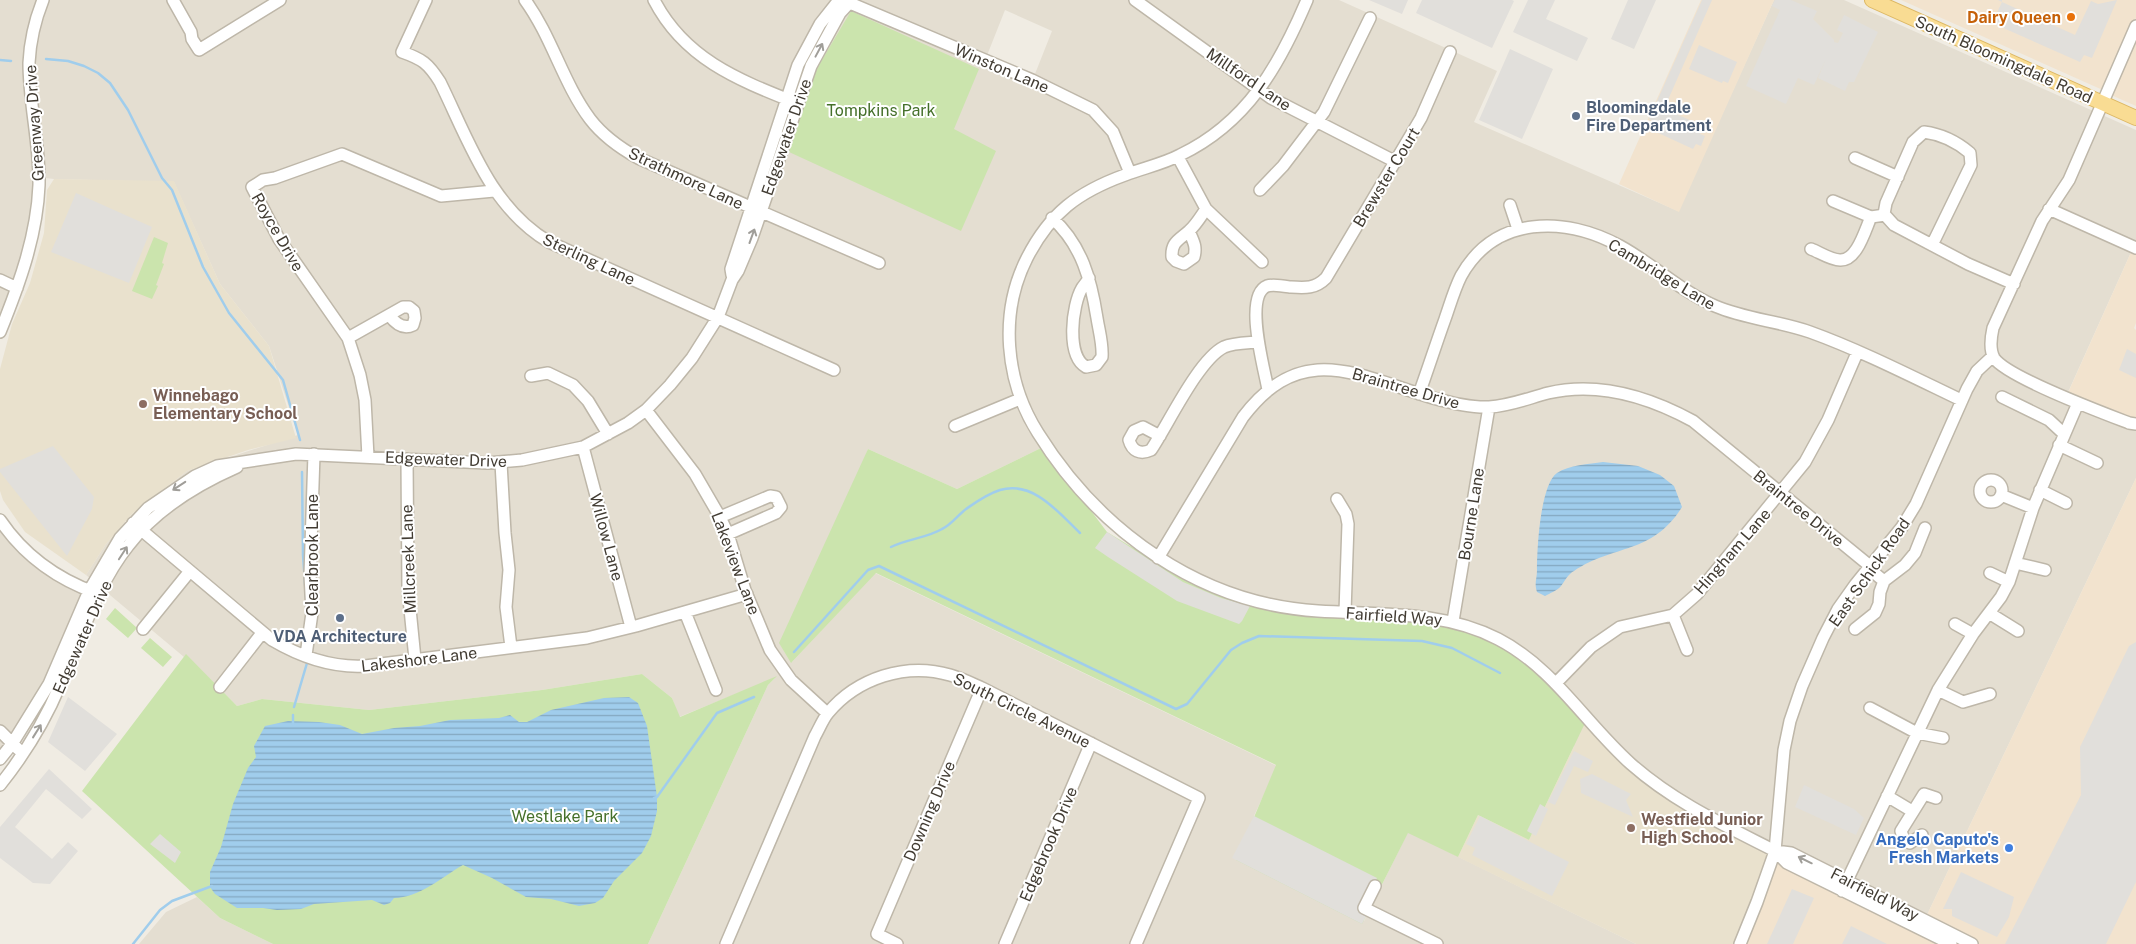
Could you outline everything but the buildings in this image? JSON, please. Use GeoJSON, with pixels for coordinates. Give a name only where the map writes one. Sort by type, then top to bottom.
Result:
{"type":"FeatureCollection","features":[{"type":"Feature","properties":{"kind":"main road","name":"South Bloomingdale Road"},"geometry":{"type":"LineString","coordinates":[[1872,0],[2136,118]]}},
{"type":"Feature","properties":{"kind":"street","name":"Greenway Drive"},"geometry":{"type":"LineString","coordinates":[[0,332],[17,288],[31,240],[39,187],[37,139],[29,64],[34,26],[43,0]]}},
{"type":"Feature","properties":{"kind":"street"},"geometry":{"type":"LineString","coordinates":[[173,0],[199,50],[280,0]]}},
{"type":"Feature","properties":{"kind":"street","name":"Sterling Lane"},"geometry":{"type":"LineString","coordinates":[[426,0],[402,52],[419,58],[431,68],[440,82],[494,191],[516,218],[549,242],[834,370]]}},
{"type":"Feature","properties":{"kind":"street","name":"Strathmore Lane"},"geometry":{"type":"LineString","coordinates":[[525,0],[545,32],[583,108],[608,138],[638,158],[879,263]]}},
{"type":"Feature","properties":{"kind":"street"},"geometry":{"type":"LineString","coordinates":[[654,0],[672,29],[699,56],[722,70],[792,102]]}},
{"type":"Feature","properties":{"kind":"street","name":"Millford Lane"},"geometry":{"type":"LineString","coordinates":[[1132,0],[1271,98],[1396,162]]}},
{"type":"Feature","properties":{"kind":"street","name":"Fairfield Way"},"geometry":{"type":"LineString","coordinates":[[1307,0],[1276,65],[1260,90],[1224,126],[1206,141],[1178,157],[1130,173],[1082,194],[1052,218],[1027,258],[1018,279],[1011,308],[1009,338],[1011,363],[1020,399],[1045,445],[1078,488],[1117,528],[1158,558],[1209,584],[1252,599],[1303,610],[1408,616],[1454,621],[1513,648],[1533,662],[1556,683],[1614,747],[1652,781],[1702,814],[1775,851],[1787,863],[1951,944]]}},
{"type":"Feature","properties":{"kind":"street","name":"Edgewater Drive"},"geometry":{"type":"LineString","coordinates":[[0,759],[12,744],[49,684],[120,538],[138,526],[148,508],[195,476],[217,466],[257,459],[314,454],[500,463],[583,447],[646,410],[692,358],[718,317],[732,280],[731,269],[755,210],[792,102],[798,65],[820,24],[846,1]]}},
{"type":"Feature","properties":{"kind":"street","name":"Winston Lane"},"geometry":{"type":"LineString","coordinates":[[846,1],[1032,80],[1093,110],[1113,132],[1130,173]]}},
{"type":"Feature","properties":{"kind":"street"},"geometry":{"type":"LineString","coordinates":[[1260,190],[1283,166],[1318,122],[1336,91],[1370,18]]}},
{"type":"Feature","properties":{"kind":"street"},"geometry":{"type":"LineString","coordinates":[[2136,26],[2069,180],[2049,209],[2036,234],[1993,328],[1991,338],[1993,356],[2006,370],[2078,403],[2136,424]]}},
{"type":"Feature","properties":{"kind":"street","name":"Brewster Court"},"geometry":{"type":"LineString","coordinates":[[1258,342],[1255,317],[1258,300],[1265,287],[1272,285],[1307,288],[1319,284],[1326,278],[1421,118],[1450,52]]}},
{"type":"Feature","properties":{"kind":"street"},"geometry":{"type":"LineString","coordinates":[[1932,245],[1971,166],[1970,153],[1961,145],[1934,133],[1924,132],[1913,142],[1886,203],[1885,215],[1894,225],[1932,245],[2014,284]]}},
{"type":"Feature","properties":{"kind":"street","name":"Royce Drive"},"geometry":{"type":"LineString","coordinates":[[368,456],[365,400],[360,375],[348,338],[279,239],[252,187],[263,180],[275,178],[342,154],[441,196],[494,191]]}},
{"type":"Feature","properties":{"kind":"street"},"geometry":{"type":"LineString","coordinates":[[1178,157],[1206,209],[1262,262]]}},
{"type":"Feature","properties":{"kind":"street"},"geometry":{"type":"LineString","coordinates":[[1855,158],[1898,177]]}},
{"type":"Feature","properties":{"kind":"street"},"geometry":{"type":"LineString","coordinates":[[1833,201],[1871,217],[1885,215]]}},
{"type":"Feature","properties":{"kind":"street"},"geometry":{"type":"LineString","coordinates":[[1510,205],[1518,229]]}},
{"type":"Feature","properties":{"kind":"street"},"geometry":{"type":"LineString","coordinates":[[1189,231],[1206,209]]}},
{"type":"Feature","properties":{"kind":"street"},"geometry":{"type":"LineString","coordinates":[[2049,209],[2136,248]]}},
{"type":"Feature","properties":{"kind":"street"},"geometry":{"type":"LineString","coordinates":[[1811,249],[1839,260],[1846,260],[1853,256],[1871,217]]}},
{"type":"Feature","properties":{"kind":"street"},"geometry":{"type":"LineString","coordinates":[[1052,218],[1072,239],[1084,262],[1089,278],[1102,350],[1100,361],[1091,367],[1082,365],[1078,360],[1073,327],[1078,298],[1089,278]]}},
{"type":"Feature","properties":{"kind":"street","name":"Cambridge Lane"},"geometry":{"type":"LineString","coordinates":[[1419,394],[1462,276],[1469,264],[1484,249],[1518,229],[1555,225],[1585,231],[1618,245],[1646,261],[1686,291],[1715,306],[1742,315],[1798,328],[1961,400]]}},
{"type":"Feature","properties":{"kind":"street"},"geometry":{"type":"LineString","coordinates":[[0,280],[17,288]]}},
{"type":"Feature","properties":{"kind":"street"},"geometry":{"type":"LineString","coordinates":[[348,338],[388,315]]}},
{"type":"Feature","properties":{"kind":"street"},"geometry":{"type":"LineString","coordinates":[[1160,436],[1202,367],[1215,354],[1227,346],[1258,342],[1268,390]]}},
{"type":"Feature","properties":{"kind":"street","name":"Hingham Lane"},"geometry":{"type":"LineString","coordinates":[[1556,683],[1591,647],[1620,627],[1673,615],[1697,594],[1806,462],[1817,444],[1858,353]]}},
{"type":"Feature","properties":{"kind":"street","name":"East Schick Road"},"geometry":{"type":"LineString","coordinates":[[1740,944],[1758,902],[1775,851],[1784,750],[1796,704],[1823,638],[1832,620],[1870,566],[1896,535],[1916,504],[1961,400],[1977,372],[1993,356]]}},
{"type":"Feature","properties":{"kind":"street","name":"Braintree Drive"},"geometry":{"type":"LineString","coordinates":[[1158,558],[1243,417],[1253,404],[1268,390],[1294,375],[1325,369],[1361,374],[1451,403],[1489,407],[1548,393],[1579,390],[1613,392],[1642,398],[1670,408],[1693,421],[1870,566],[1873,572],[1884,581]]}},
{"type":"Feature","properties":{"kind":"street"},"geometry":{"type":"LineString","coordinates":[[531,376],[548,372],[572,385],[588,401],[608,434]]}},
{"type":"Feature","properties":{"kind":"street"},"geometry":{"type":"LineString","coordinates":[[2002,396],[2050,420],[2063,434]]}},
{"type":"Feature","properties":{"kind":"street"},"geometry":{"type":"LineString","coordinates":[[954,426],[1020,399]]}},
{"type":"Feature","properties":{"kind":"street"},"geometry":{"type":"LineString","coordinates":[[1842,891],[1938,690],[1973,634],[2009,582],[2033,508],[2063,434],[2078,403]]}},
{"type":"Feature","properties":{"kind":"street","name":"Bourne Lane"},"geometry":{"type":"LineString","coordinates":[[1454,621],[1489,407]]}},
{"type":"Feature","properties":{"kind":"street","name":"Lakeview Lane"},"geometry":{"type":"LineString","coordinates":[[646,410],[694,474],[720,517],[728,534],[747,594],[770,650],[791,680],[828,713]]}},
{"type":"Feature","properties":{"kind":"street"},"geometry":{"type":"LineString","coordinates":[[2059,445],[2097,463]]}},
{"type":"Feature","properties":{"kind":"street","name":"Willow Lane"},"geometry":{"type":"LineString","coordinates":[[583,447],[631,627]]}},
{"type":"Feature","properties":{"kind":"street","name":"Clearbrook Lane"},"geometry":{"type":"LineString","coordinates":[[306,655],[312,614],[310,575],[314,454]]}},
{"type":"Feature","properties":{"kind":"street","name":"Millcreek Lane"},"geometry":{"type":"LineString","coordinates":[[407,459],[407,580],[415,659]]}},
{"type":"Feature","properties":{"kind":"street"},"geometry":{"type":"LineString","coordinates":[[500,463],[504,533],[509,570],[506,607],[511,647]]}},
{"type":"Feature","properties":{"kind":"street"},"geometry":{"type":"LineString","coordinates":[[2040,490],[2066,503]]}},
{"type":"Feature","properties":{"kind":"street"},"geometry":{"type":"LineString","coordinates":[[2002,495],[2033,508]]}},
{"type":"Feature","properties":{"kind":"street"},"geometry":{"type":"LineString","coordinates":[[720,517],[770,496],[776,496],[780,501],[781,507],[776,513],[728,534]]}},
{"type":"Feature","properties":{"kind":"street"},"geometry":{"type":"LineString","coordinates":[[1337,499],[1346,514],[1348,524],[1345,612]]}},
{"type":"Feature","properties":{"kind":"street"},"geometry":{"type":"LineString","coordinates":[[0,520],[17,542],[36,560],[65,579],[94,593]]}},
{"type":"Feature","properties":{"kind":"street","name":"Lakeshore Lane"},"geometry":{"type":"LineString","coordinates":[[138,526],[262,633],[292,652],[306,655],[317,662],[354,667],[587,638],[747,594]]}},
{"type":"Feature","properties":{"kind":"street"},"geometry":{"type":"LineString","coordinates":[[1855,629],[1875,613],[1884,581],[1905,565],[1915,553],[1925,528]]}},
{"type":"Feature","properties":{"kind":"street"},"geometry":{"type":"LineString","coordinates":[[2015,564],[2045,570]]}},
{"type":"Feature","properties":{"kind":"street"},"geometry":{"type":"LineString","coordinates":[[143,629],[190,571]]}},
{"type":"Feature","properties":{"kind":"street"},"geometry":{"type":"LineString","coordinates":[[1990,573],[2009,582]]}},
{"type":"Feature","properties":{"kind":"street","name":"Edgewater Drive"},"geometry":{"type":"LineString","coordinates":[[0,786],[49,710],[94,593]]}},
{"type":"Feature","properties":{"kind":"street"},"geometry":{"type":"LineString","coordinates":[[685,612],[716,690]]}},
{"type":"Feature","properties":{"kind":"street"},"geometry":{"type":"LineString","coordinates":[[1989,613],[2018,631]]}},
{"type":"Feature","properties":{"kind":"street"},"geometry":{"type":"LineString","coordinates":[[1673,615],[1687,650]]}},
{"type":"Feature","properties":{"kind":"street"},"geometry":{"type":"LineString","coordinates":[[1955,624],[1973,634]]}},
{"type":"Feature","properties":{"kind":"street"},"geometry":{"type":"LineString","coordinates":[[220,687],[262,633]]}},
{"type":"Feature","properties":{"kind":"street","name":"South Circle Avenue"},"geometry":{"type":"LineString","coordinates":[[726,944],[815,736],[828,713],[844,697],[862,685],[883,675],[907,671],[931,671],[950,674],[982,688],[1199,798],[1136,944]]}},
{"type":"Feature","properties":{"kind":"street","name":"Downing Drive"},"geometry":{"type":"LineString","coordinates":[[897,944],[877,934],[982,688]]}},
{"type":"Feature","properties":{"kind":"street"},"geometry":{"type":"LineString","coordinates":[[1938,690],[1963,702],[1990,694]]}},
{"type":"Feature","properties":{"kind":"street"},"geometry":{"type":"LineString","coordinates":[[1870,708],[1918,733],[1943,738]]}},
{"type":"Feature","properties":{"kind":"street"},"geometry":{"type":"LineString","coordinates":[[0,731],[22,754]]}},
{"type":"Feature","properties":{"kind":"street","name":"Edgebrook Drive"},"geometry":{"type":"LineString","coordinates":[[1005,944],[1091,744]]}},
{"type":"Feature","properties":{"kind":"street"},"geometry":{"type":"LineString","coordinates":[[1922,835],[1910,843],[1904,840],[1901,830],[1924,794],[1936,798]]}},
{"type":"Feature","properties":{"kind":"street"},"geometry":{"type":"LineString","coordinates":[[1888,796],[1912,811]]}},
{"type":"Feature","properties":{"kind":"street","name":"Fairfield Way"},"geometry":{"type":"LineString","coordinates":[[1775,851],[1791,853],[1972,944]]}},
{"type":"Feature","properties":{"kind":"street"},"geometry":{"type":"LineString","coordinates":[[1375,886],[1364,908],[1437,944]]}},
{"type":"Feature","properties":{"kind":"shaded area"},"geometry":{"type":"Polygon","coordinates":[[[0,0],[1339,0],[1497,71],[1474,122],[1678,211],[1774,0],[1844,0],[2136,130],[2136,247],[2132,250],[2065,399],[2136,428],[2136,478],[1926,917],[1771,845],[1294,605],[1245,593],[1210,581],[1162,557],[1117,522],[1043,447],[957,489],[868,449],[792,662],[875,573],[1277,766],[1254,816],[1364,921],[1408,832],[1636,944],[648,944],[768,685],[775,678],[679,717],[672,698],[642,674],[542,690],[369,710],[262,699],[237,706],[186,655],[184,657],[86,575],[106,544],[132,514],[187,471],[298,435],[269,346],[220,284],[174,182],[36,177],[33,214],[24,260],[0,322],[0,0]],[[1005,10],[984,63],[1031,84],[1052,31],[1005,10]]]}},
{"type":"Feature","properties":{"kind":"shaded area"},"geometry":{"type":"Polygon","coordinates":[[[1369,0],[1408,0],[1402,14],[1369,0]]]}},
{"type":"Feature","properties":{"kind":"shaded area"},"geometry":{"type":"Polygon","coordinates":[[[1422,0],[1514,1],[1492,48],[1416,13],[1422,0]]]}},
{"type":"Feature","properties":{"kind":"shaded area"},"geometry":{"type":"Polygon","coordinates":[[[1528,0],[1555,0],[1546,19],[1588,38],[1577,61],[1513,32],[1528,0]]]}},
{"type":"Feature","properties":{"kind":"shaded area"},"geometry":{"type":"Polygon","coordinates":[[[1628,0],[1656,0],[1634,49],[1611,39],[1628,0]]]}},
{"type":"Feature","properties":{"kind":"shaded area"},"geometry":{"type":"Polygon","coordinates":[[[1701,0],[1774,0],[1679,212],[1619,184],[1701,0]]]}},
{"type":"Feature","properties":{"kind":"shaded area"},"geometry":{"type":"Polygon","coordinates":[[[1702,0],[1712,0],[1664,109],[1704,126],[1700,134],[1705,136],[1701,146],[1696,144],[1693,149],[1654,131],[1657,123],[1649,119],[1702,0]]]}},
{"type":"Feature","properties":{"kind":"shaded area"},"geometry":{"type":"Polygon","coordinates":[[[1775,0],[1791,0],[1817,11],[1813,19],[1834,42],[1838,43],[1843,33],[1837,30],[1844,15],[1878,32],[1854,82],[1849,82],[1845,91],[1818,78],[1826,59],[1814,85],[1798,78],[1786,104],[1746,86],[1780,10],[1772,6],[1775,0]]]}},
{"type":"Feature","properties":{"kind":"shaded area"},"geometry":{"type":"Polygon","coordinates":[[[1901,0],[2136,0],[2136,18],[2105,91],[1901,0]]]}},
{"type":"Feature","properties":{"kind":"shaded area"},"geometry":{"type":"Polygon","coordinates":[[[2117,0],[2092,58],[2084,55],[2080,62],[1992,23],[2002,2],[2075,35],[2091,1],[2098,4],[2117,0]]]}},
{"type":"Feature","properties":{"kind":"shaded area"},"geometry":{"type":"Polygon","coordinates":[[[2136,37],[2136,106],[2111,95],[2136,37]]]}},
{"type":"Feature","properties":{"kind":"shaded area"},"geometry":{"type":"Polygon","coordinates":[[[1699,45],[1737,62],[1728,83],[1723,81],[1722,83],[1689,69],[1699,45]]]}},
{"type":"Feature","properties":{"kind":"shaded area"},"geometry":{"type":"Polygon","coordinates":[[[1510,49],[1553,69],[1522,139],[1479,120],[1510,49]]]}},
{"type":"Feature","properties":{"kind":"shaded area","name":"Winnebago Elementary School"},"geometry":{"type":"Polygon","coordinates":[[[54,179],[174,181],[220,284],[269,346],[296,438],[248,450],[187,471],[132,514],[106,544],[86,575],[25,532],[3,500],[0,491],[0,369],[12,324],[30,283],[44,233],[47,190],[54,179]]]}},
{"type":"Feature","properties":{"kind":"shaded area"},"geometry":{"type":"Polygon","coordinates":[[[76,193],[152,227],[129,283],[51,252],[76,193]]]}},
{"type":"Feature","properties":{"kind":"shaded area"},"geometry":{"type":"Polygon","coordinates":[[[2132,250],[2136,252],[2136,323],[2134,328],[2136,330],[2136,422],[2067,395],[2132,250]]]}},
{"type":"Feature","properties":{"kind":"shaded area"},"geometry":{"type":"Polygon","coordinates":[[[2127,349],[2136,354],[2136,378],[2119,370],[2127,349]]]}},
{"type":"Feature","properties":{"kind":"shaded area"},"geometry":{"type":"Polygon","coordinates":[[[53,446],[94,497],[92,509],[67,556],[0,472],[0,469],[53,446]]]}},
{"type":"Feature","properties":{"kind":"shaded area"},"geometry":{"type":"Polygon","coordinates":[[[2136,478],[2136,944],[1978,944],[1926,917],[2136,478]]]}},
{"type":"Feature","properties":{"kind":"shaded area"},"geometry":{"type":"Polygon","coordinates":[[[0,528],[86,592],[47,685],[0,754],[0,528]]]}},
{"type":"Feature","properties":{"kind":"shaded area"},"geometry":{"type":"Polygon","coordinates":[[[1107,532],[1183,582],[1221,598],[1250,606],[1242,621],[1239,624],[1177,601],[1108,557],[1095,548],[1107,532]]]}},
{"type":"Feature","properties":{"kind":"shaded area"},"geometry":{"type":"Polygon","coordinates":[[[2136,642],[2136,882],[2106,944],[2005,944],[2081,795],[2080,747],[2129,646],[2136,642]]]}},
{"type":"Feature","properties":{"kind":"shaded area"},"geometry":{"type":"Polygon","coordinates":[[[68,697],[117,734],[85,771],[48,742],[68,697]]]}},
{"type":"Feature","properties":{"kind":"shaded area","name":"Westfield Junior High School"},"geometry":{"type":"Polygon","coordinates":[[[1586,721],[1623,759],[1772,852],[1737,944],[1636,944],[1458,857],[1478,815],[1529,840],[1586,721]]]}},
{"type":"Feature","properties":{"kind":"shaded area"},"geometry":{"type":"Polygon","coordinates":[[[1574,751],[1593,761],[1588,772],[1574,766],[1555,805],[1548,802],[1574,751]]]}},
{"type":"Feature","properties":{"kind":"shaded area"},"geometry":{"type":"Polygon","coordinates":[[[49,769],[92,809],[82,819],[46,789],[15,827],[52,859],[68,842],[78,851],[50,884],[33,883],[0,858],[0,827],[49,769]]]}},
{"type":"Feature","properties":{"kind":"shaded area"},"geometry":{"type":"Polygon","coordinates":[[[1592,774],[1631,794],[1626,800],[1633,817],[1581,793],[1580,779],[1592,774]]]}},
{"type":"Feature","properties":{"kind":"shaded area"},"geometry":{"type":"Polygon","coordinates":[[[1804,785],[1854,809],[1864,818],[1856,835],[1795,807],[1804,785]]]}},
{"type":"Feature","properties":{"kind":"shaded area"},"geometry":{"type":"Polygon","coordinates":[[[1540,804],[1548,809],[1536,836],[1527,831],[1540,804]]]}},
{"type":"Feature","properties":{"kind":"shaded area"},"geometry":{"type":"Polygon","coordinates":[[[1254,816],[1377,878],[1374,883],[1381,887],[1362,924],[1232,858],[1254,816]]]}},
{"type":"Feature","properties":{"kind":"shaded area"},"geometry":{"type":"Polygon","coordinates":[[[1480,816],[1569,862],[1552,896],[1472,855],[1475,848],[1466,844],[1480,816]]]}},
{"type":"Feature","properties":{"kind":"shaded area"},"geometry":{"type":"Polygon","coordinates":[[[160,834],[181,852],[175,863],[150,844],[160,834]]]}},
{"type":"Feature","properties":{"kind":"shaded area"},"geometry":{"type":"Polygon","coordinates":[[[1776,856],[1946,944],[1743,944],[1776,856]]]}},
{"type":"Feature","properties":{"kind":"shaded area"},"geometry":{"type":"Polygon","coordinates":[[[1961,872],[2014,897],[2009,917],[1997,937],[1952,916],[1952,909],[1943,909],[1961,872]]]}},
{"type":"Feature","properties":{"kind":"shaded area"},"geometry":{"type":"Polygon","coordinates":[[[1792,889],[1814,898],[1793,944],[1767,944],[1792,889]]]}},
{"type":"Feature","properties":{"kind":"shaded area"},"geometry":{"type":"Polygon","coordinates":[[[197,897],[220,918],[273,944],[139,944],[166,912],[197,897]]]}},
{"type":"Feature","properties":{"kind":"shaded area"},"geometry":{"type":"Polygon","coordinates":[[[1851,926],[1887,944],[1842,944],[1851,926]]]}},
{"type":"Feature","properties":{"kind":"green space","name":"Tompkins Park"},"geometry":{"type":"Polygon","coordinates":[[[851,11],[979,69],[954,129],[996,151],[961,231],[789,152],[813,75],[851,11]]]}},
{"type":"Feature","properties":{"kind":"green space"},"geometry":{"type":"Polygon","coordinates":[[[154,237],[168,243],[162,263],[164,264],[156,285],[158,286],[152,299],[132,291],[154,237]]]}},
{"type":"Feature","properties":{"kind":"green space"},"geometry":{"type":"Polygon","coordinates":[[[1043,447],[1107,532],[1183,578],[1253,603],[1453,624],[1507,647],[1530,663],[1586,721],[1529,840],[1478,815],[1458,857],[1408,833],[1362,924],[1236,860],[1276,765],[876,573],[791,663],[779,643],[868,449],[957,489],[1043,447]]]}},
{"type":"Feature","properties":{"kind":"green space"},"geometry":{"type":"Polygon","coordinates":[[[115,608],[137,628],[128,638],[106,619],[115,608]]]}},
{"type":"Feature","properties":{"kind":"green space"},"geometry":{"type":"Polygon","coordinates":[[[150,638],[172,657],[163,667],[141,648],[150,638]]]}},
{"type":"Feature","properties":{"kind":"green space","name":"Westlake Park"},"geometry":{"type":"Polygon","coordinates":[[[186,654],[237,706],[262,699],[369,710],[542,690],[642,674],[672,698],[680,717],[777,676],[768,685],[648,944],[273,944],[220,918],[82,791],[186,654]]]}},
{"type":"Feature","properties":{"kind":"water"},"geometry":{"type":"Polygon","coordinates":[[[1603,462],[1638,466],[1660,475],[1674,486],[1682,507],[1658,533],[1632,547],[1589,562],[1572,572],[1559,588],[1545,596],[1537,592],[1536,583],[1543,504],[1551,480],[1557,473],[1567,468],[1603,462]]]}},
{"type":"Feature","properties":{"kind":"water"},"geometry":{"type":"Polygon","coordinates":[[[629,697],[638,703],[647,726],[657,797],[657,811],[651,836],[642,853],[614,881],[603,898],[595,903],[579,906],[551,899],[526,897],[492,878],[463,865],[421,891],[412,895],[394,898],[390,903],[384,905],[372,900],[314,904],[301,909],[237,908],[215,894],[210,887],[210,872],[221,847],[233,804],[248,768],[256,757],[254,746],[265,726],[288,721],[319,722],[340,725],[362,734],[450,720],[499,718],[510,715],[519,722],[527,722],[551,710],[604,698],[629,697]]]}},
{"type":"Feature","properties":{"kind":"waterway"},"geometry":{"type":"LineString","coordinates":[[46,59],[68,61],[84,66],[98,73],[110,83],[128,110],[162,178],[172,190],[203,267],[229,313],[283,380],[300,440]]}},
{"type":"Feature","properties":{"kind":"waterway"},"geometry":{"type":"LineString","coordinates":[[0,60],[11,61]]}},
{"type":"Feature","properties":{"kind":"waterway"},"geometry":{"type":"LineString","coordinates":[[302,472],[303,555],[306,597]]}},
{"type":"Feature","properties":{"kind":"waterway"},"geometry":{"type":"LineString","coordinates":[[891,547],[936,532],[948,525],[982,498],[1000,490],[1012,488],[1034,494],[1044,500],[1080,533]]}},
{"type":"Feature","properties":{"kind":"waterway"},"geometry":{"type":"LineString","coordinates":[[794,652],[868,570],[879,566],[1176,709],[1187,704],[1231,650],[1259,636],[1422,641],[1452,648],[1500,673]]}},
{"type":"Feature","properties":{"kind":"waterway"},"geometry":{"type":"LineString","coordinates":[[294,707],[307,663]]}},
{"type":"Feature","properties":{"kind":"waterway"},"geometry":{"type":"LineString","coordinates":[[654,798],[657,797],[717,713],[754,697]]}},
{"type":"Feature","properties":{"kind":"waterway"},"geometry":{"type":"LineString","coordinates":[[293,715],[293,724]]}},
{"type":"Feature","properties":{"kind":"waterway"},"geometry":{"type":"LineString","coordinates":[[133,944],[160,910],[172,901],[212,886]]}},
{"type":"Feature","properties":{"kind":"place","name":"Dairy Queen"},"geometry":{"type":"Point","coordinates":[2071,17]}},
{"type":"Feature","properties":{"kind":"place","name":"Bloomingdale Fire Department"},"geometry":{"type":"Point","coordinates":[1576,116]}},
{"type":"Feature","properties":{"kind":"place","name":"Winnebago Elementary School"},"geometry":{"type":"Point","coordinates":[143,404]}},
{"type":"Feature","properties":{"kind":"place","name":"VDA Architecture"},"geometry":{"type":"Point","coordinates":[340,618]}},
{"type":"Feature","properties":{"kind":"place","name":"Westfield Junior High School"},"geometry":{"type":"Point","coordinates":[1631,828]}},
{"type":"Feature","properties":{"kind":"place","name":"Angelo Caputo's Fresh Markets"},"geometry":{"type":"Point","coordinates":[2009,848]}}]}
